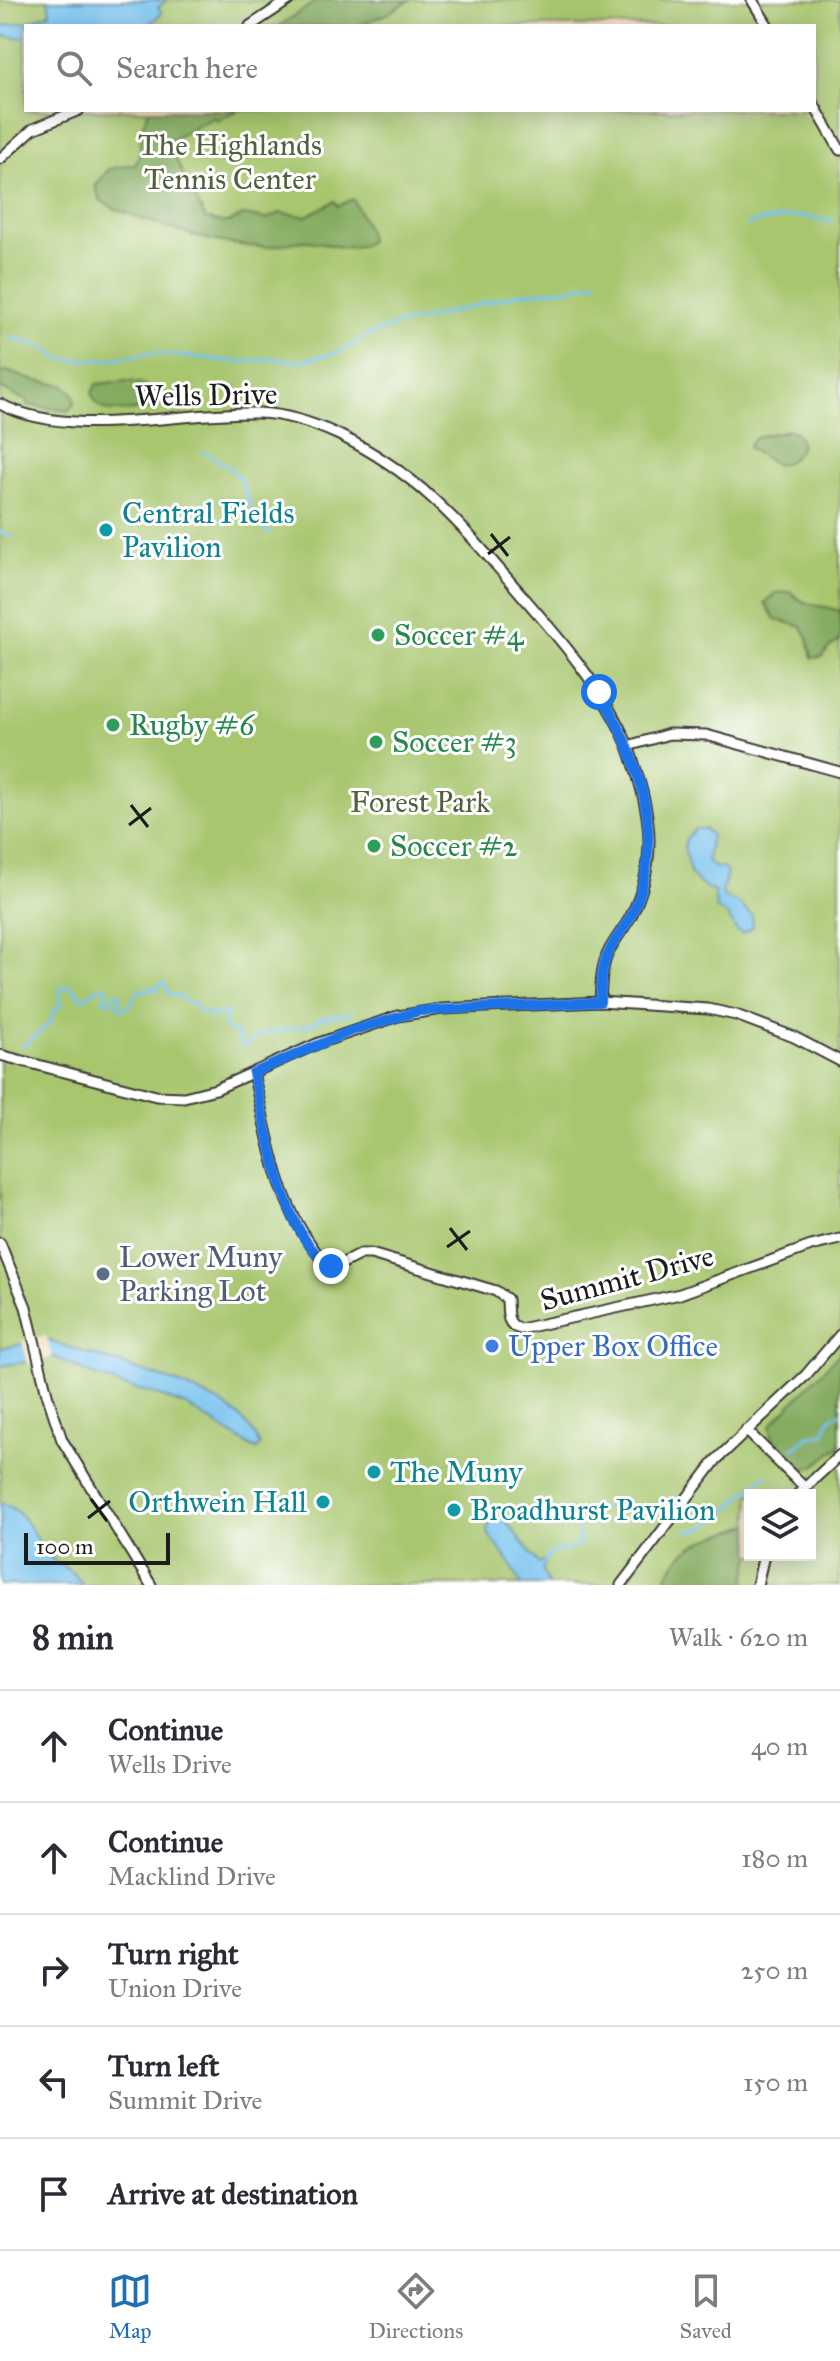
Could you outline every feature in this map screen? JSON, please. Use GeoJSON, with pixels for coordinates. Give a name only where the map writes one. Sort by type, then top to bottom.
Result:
{"type":"FeatureCollection","features":[{"type":"Feature","properties":{"kind":"street"},"geometry":{"type":"LineString","coordinates":[[253,24],[289,0]]}},
{"type":"Feature","properties":{"kind":"street"},"geometry":{"type":"LineString","coordinates":[[752,0],[767,24]]}},
{"type":"Feature","properties":{"kind":"street"},"geometry":{"type":"LineString","coordinates":[[816,108],[840,150]]}},
{"type":"Feature","properties":{"kind":"street"},"geometry":{"type":"LineString","coordinates":[[0,159],[33,129],[74,112]]}},
{"type":"Feature","properties":{"kind":"street","name":"Wells Drive"},"geometry":{"type":"LineString","coordinates":[[0,404],[35,417],[67,421],[245,413],[278,414],[304,420],[351,441],[414,480],[458,522],[570,653],[605,702],[628,746],[645,797],[649,818],[648,863],[632,913],[607,956],[600,1002]]}},
{"type":"Feature","properties":{"kind":"street"},"geometry":{"type":"LineString","coordinates":[[628,746],[669,734],[706,735],[840,772]]}},
{"type":"Feature","properties":{"kind":"street"},"geometry":{"type":"LineString","coordinates":[[0,1055],[140,1092],[171,1097],[201,1094],[351,1031],[408,1014],[453,1008],[600,1002],[682,1007],[736,1015],[794,1037],[840,1061]]}},
{"type":"Feature","properties":{"kind":"street","name":"Summit Drive"},"geometry":{"type":"LineString","coordinates":[[253,1073],[282,1193],[301,1231],[325,1262],[337,1266],[361,1254],[371,1254],[496,1291],[507,1299],[508,1319],[520,1329],[680,1294],[803,1249],[840,1239]]}},
{"type":"Feature","properties":{"kind":"street"},"geometry":{"type":"LineString","coordinates":[[0,1243],[20,1290],[62,1440],[151,1585]]}},
{"type":"Feature","properties":{"kind":"street"},"geometry":{"type":"LineString","coordinates":[[621,1585],[716,1460],[806,1375],[840,1335]]}},
{"type":"Feature","properties":{"kind":"street"},"geometry":{"type":"LineString","coordinates":[[746,1430],[798,1489]]}},
{"type":"Feature","properties":{"kind":"street"},"geometry":{"type":"LineString","coordinates":[[802,1489],[840,1455]]}},
{"type":"Feature","properties":{"kind":"street"},"geometry":{"type":"LineString","coordinates":[[757,1585],[763,1561]]}},
{"type":"Feature","properties":{"kind":"green space","name":"Forest Park"},"geometry":{"type":"Polygon","coordinates":[[[0,0],[840,0],[840,1585],[0,1585],[0,0]]]}},
{"type":"Feature","properties":{"kind":"green space"},"geometry":{"type":"Polygon","coordinates":[[[318,0],[410,0],[362,24],[282,24],[318,0]]]}},
{"type":"Feature","properties":{"kind":"green space"},"geometry":{"type":"Polygon","coordinates":[[[149,112],[234,112],[217,121],[214,117],[171,140],[169,146],[206,219],[230,222],[243,215],[267,219],[279,213],[306,216],[335,201],[338,206],[353,199],[368,230],[369,241],[355,247],[308,241],[271,247],[246,246],[188,234],[115,209],[100,200],[95,186],[109,169],[135,164],[149,112]]]}},
{"type":"Feature","properties":{"kind":"green space"},"geometry":{"type":"Polygon","coordinates":[[[6,371],[32,380],[63,385],[73,393],[75,403],[68,411],[27,405],[27,401],[0,388],[0,375],[6,371]]]}},
{"type":"Feature","properties":{"kind":"green space"},"geometry":{"type":"Polygon","coordinates":[[[141,383],[151,391],[156,400],[152,409],[108,410],[95,401],[92,393],[97,384],[141,383]]]}},
{"type":"Feature","properties":{"kind":"green space"},"geometry":{"type":"Polygon","coordinates":[[[788,430],[795,432],[799,438],[800,448],[783,463],[777,465],[748,448],[759,436],[788,430]]]}},
{"type":"Feature","properties":{"kind":"green space"},"geometry":{"type":"Polygon","coordinates":[[[791,592],[808,603],[840,611],[840,641],[822,657],[812,658],[802,627],[775,619],[765,603],[775,593],[791,592]]]}},
{"type":"Feature","properties":{"kind":"green space"},"geometry":{"type":"Polygon","coordinates":[[[840,1353],[840,1446],[813,1467],[799,1469],[800,1466],[773,1439],[770,1426],[840,1353]]]}},
{"type":"Feature","properties":{"kind":"green space"},"geometry":{"type":"Polygon","coordinates":[[[744,1526],[744,1561],[750,1561],[745,1585],[663,1585],[679,1558],[709,1538],[744,1526]]]}},
{"type":"Feature","properties":{"kind":"water"},"geometry":{"type":"Polygon","coordinates":[[[48,0],[167,0],[158,7],[162,13],[149,24],[24,24],[24,38],[4,36],[0,39],[0,26],[28,22],[50,13],[48,0]]]}},
{"type":"Feature","properties":{"kind":"water"},"geometry":{"type":"Polygon","coordinates":[[[695,829],[705,829],[711,835],[707,861],[714,867],[723,868],[727,874],[722,891],[724,897],[738,903],[752,916],[752,927],[742,934],[728,916],[716,908],[714,892],[700,884],[690,873],[684,846],[695,829]]]}},
{"type":"Feature","properties":{"kind":"water"},"geometry":{"type":"Polygon","coordinates":[[[47,1340],[175,1382],[219,1402],[241,1418],[260,1446],[257,1449],[252,1447],[188,1407],[152,1393],[119,1385],[55,1357],[0,1366],[0,1348],[47,1340]]]}},
{"type":"Feature","properties":{"kind":"water"},"geometry":{"type":"Polygon","coordinates":[[[0,1503],[24,1518],[50,1557],[83,1585],[0,1585],[0,1503]]]}},
{"type":"Feature","properties":{"kind":"water"},"geometry":{"type":"Polygon","coordinates":[[[493,1516],[502,1516],[539,1564],[546,1560],[542,1570],[548,1585],[522,1585],[487,1532],[493,1516]]]}},
{"type":"Feature","properties":{"kind":"pier"},"geometry":{"type":"Polygon","coordinates":[[[46,1336],[52,1358],[28,1364],[22,1341],[46,1336]]]}},
{"type":"Feature","properties":{"kind":"waterway"},"geometry":{"type":"LineString","coordinates":[[747,224],[800,216],[833,220]]}},
{"type":"Feature","properties":{"kind":"waterway"},"geometry":{"type":"LineString","coordinates":[[9,337],[44,347],[58,358],[68,360],[105,360],[151,353],[240,362],[269,359],[301,361],[339,352],[369,335],[396,325],[517,294],[567,289],[597,281]]}},
{"type":"Feature","properties":{"kind":"waterway"},"geometry":{"type":"LineString","coordinates":[[203,452],[220,461],[239,478],[257,521],[269,533]]}},
{"type":"Feature","properties":{"kind":"waterway"},"geometry":{"type":"LineString","coordinates":[[0,532],[12,537]]}},
{"type":"Feature","properties":{"kind":"waterway"},"geometry":{"type":"LineString","coordinates":[[22,1047],[50,1023],[54,1010],[61,1005],[60,989],[68,985],[77,991],[80,999],[104,987],[108,990],[103,1000],[110,1002],[115,993],[121,996],[117,1006],[122,1009],[130,1005],[140,989],[145,992],[150,987],[157,990],[164,983],[169,994],[180,996],[188,1004],[195,1003],[199,1012],[208,1012],[210,1018],[225,1012],[228,1016],[223,1024],[227,1030],[236,1032],[240,1045],[244,1047],[259,1035],[351,1013]]}},
{"type":"Feature","properties":{"kind":"waterway"},"geometry":{"type":"LineString","coordinates":[[794,1448],[809,1436],[824,1434],[830,1418],[840,1413]]}},
{"type":"Feature","properties":{"kind":"waterway"},"geometry":{"type":"LineString","coordinates":[[686,1531],[697,1530],[718,1519],[766,1476]]}},
{"type":"Feature","properties":{"kind":"waterway"},"geometry":{"type":"LineString","coordinates":[[544,1563],[551,1553],[578,1545],[580,1540],[575,1524],[595,1525],[588,1517],[591,1512],[611,1505],[627,1505],[650,1513]]}},
{"type":"Feature","properties":{"kind":"place","name":"Central Fields Pavilion"},"geometry":{"type":"Point","coordinates":[106,530]}},
{"type":"Feature","properties":{"kind":"place","name":"Soccer #4"},"geometry":{"type":"Point","coordinates":[378,635]}},
{"type":"Feature","properties":{"kind":"place","name":"Rugby #6"},"geometry":{"type":"Point","coordinates":[113,725]}},
{"type":"Feature","properties":{"kind":"place","name":"Soccer #3"},"geometry":{"type":"Point","coordinates":[376,742]}},
{"type":"Feature","properties":{"kind":"place","name":"Soccer #2"},"geometry":{"type":"Point","coordinates":[374,846]}},
{"type":"Feature","properties":{"kind":"place","name":"Lower Muny Parking Lot"},"geometry":{"type":"Point","coordinates":[103,1274]}},
{"type":"Feature","properties":{"kind":"place","name":"Upper Box Office"},"geometry":{"type":"Point","coordinates":[492,1346]}},
{"type":"Feature","properties":{"kind":"place","name":"The Muny"},"geometry":{"type":"Point","coordinates":[374,1472]}},
{"type":"Feature","properties":{"kind":"place","name":"Orthwein Hall"},"geometry":{"type":"Point","coordinates":[323,1502]}},
{"type":"Feature","properties":{"kind":"place","name":"Broadhurst Pavilion"},"geometry":{"type":"Point","coordinates":[454,1510]}},
{"type":"Feature","properties":{"kind":"route"},"geometry":{"type":"LineString","coordinates":[[331,1266],[320,1258],[301,1231],[282,1193],[253,1073],[351,1031],[419,1011],[600,1002],[607,956],[639,897],[650,844],[649,818],[640,779],[623,736],[599,692]]}},
{"type":"Feature","properties":{"kind":"park label","name":"The Highlands Tennis Center"},"geometry":{"type":"Point","coordinates":[230,162]}}]}
